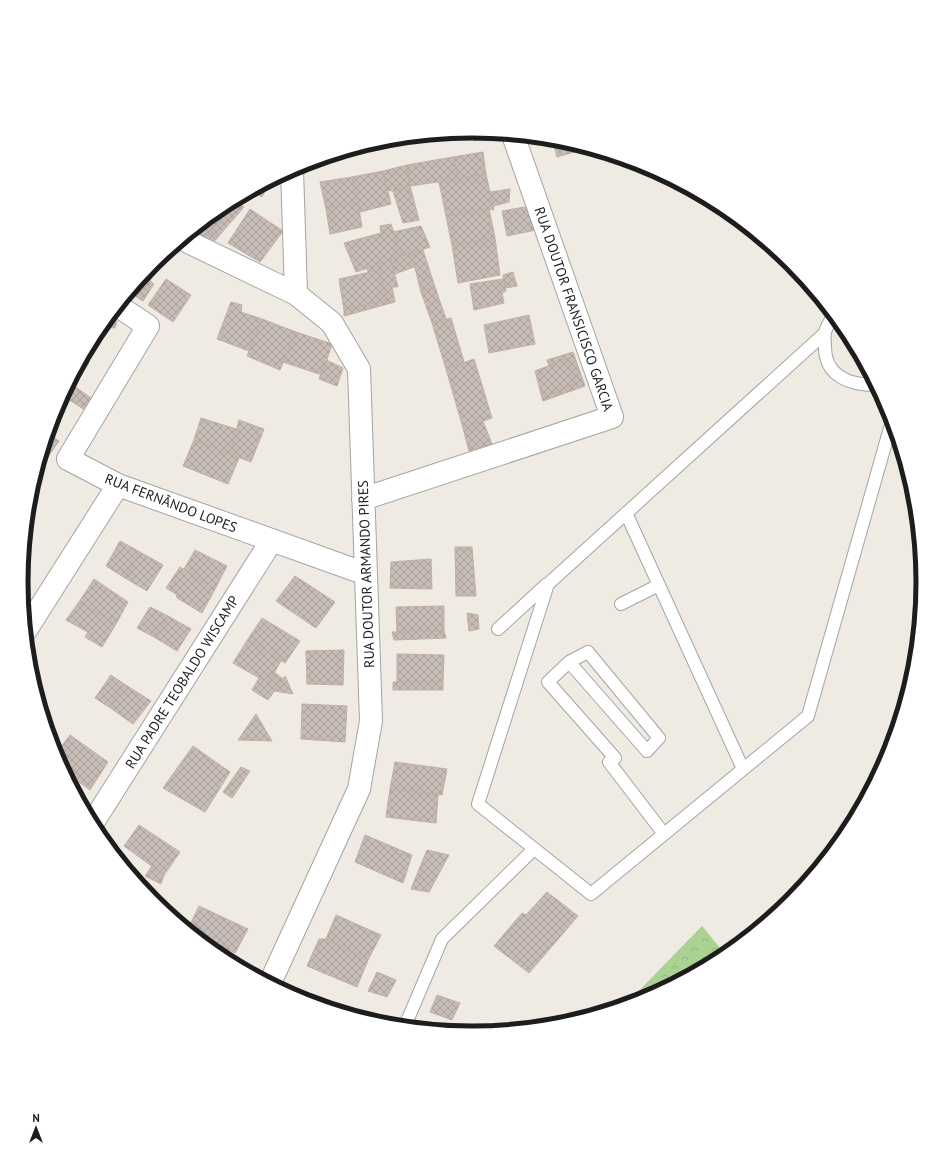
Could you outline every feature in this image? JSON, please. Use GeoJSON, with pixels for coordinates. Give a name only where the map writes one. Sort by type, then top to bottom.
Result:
{"type":"FeatureCollection","features":[{"type":"Feature","properties":{"kind":"street","name":"RUA DOUTOR FRANSICISCO GARCIA"},"geometry":{"type":"LineString","coordinates":[[363,499],[612,417],[515,140]]}},
{"type":"Feature","properties":{"kind":"street"},"geometry":{"type":"LineString","coordinates":[[292,177],[296,294]]}},
{"type":"Feature","properties":{"kind":"street","name":"RUA DOUTOR ARMANDO PIRES"},"geometry":{"type":"LineString","coordinates":[[187,242],[296,294],[332,323],[359,369],[371,721],[359,789],[272,978]]}},
{"type":"Feature","properties":{"kind":"street","name":"RUA FERNÃNDO LOPES"},"geometry":{"type":"LineString","coordinates":[[122,309],[148,326],[68,459],[118,485],[366,574]]}},
{"type":"Feature","properties":{"kind":"street"},"geometry":{"type":"LineString","coordinates":[[30,623],[118,485]]}},
{"type":"Feature","properties":{"kind":"street","name":"RUA PADRE TEOBALDO WISCAMP"},"geometry":{"type":"LineString","coordinates":[[96,818],[272,540]]}},
{"type":"Feature","properties":{"kind":"lane"},"geometry":{"type":"LineString","coordinates":[[498,629],[825,333],[830,321]]}},
{"type":"Feature","properties":{"kind":"lane"},"geometry":{"type":"LineString","coordinates":[[825,333],[825,358],[833,372],[846,381],[870,385]]}},
{"type":"Feature","properties":{"kind":"lane"},"geometry":{"type":"LineString","coordinates":[[548,584],[478,804],[591,894],[808,716],[889,431]]}},
{"type":"Feature","properties":{"kind":"lane"},"geometry":{"type":"LineString","coordinates":[[626,513],[743,769]]}},
{"type":"Feature","properties":{"kind":"lane"},"geometry":{"type":"LineString","coordinates":[[621,604],[658,585]]}},
{"type":"Feature","properties":{"kind":"lane"},"geometry":{"type":"LineString","coordinates":[[568,662],[647,751],[659,738],[588,652],[568,662],[548,682],[615,758],[609,762],[664,834]]}},
{"type":"Feature","properties":{"kind":"lane"},"geometry":{"type":"LineString","coordinates":[[407,1021],[442,939],[534,849]]}},
{"type":"Feature","properties":{"kind":"green space"},"geometry":{"type":"Polygon","coordinates":[[[702,926],[721,949],[694,967],[635,994],[702,926]]]}},
{"type":"Feature","properties":{"kind":"building"},"geometry":{"type":"Polygon","coordinates":[[[473,138],[484,138],[474,141],[473,138]]]}},
{"type":"Feature","properties":{"kind":"building"},"geometry":{"type":"Polygon","coordinates":[[[554,146],[578,151],[557,157],[554,146]]]}},
{"type":"Feature","properties":{"kind":"building"},"geometry":{"type":"Polygon","coordinates":[[[483,152],[486,174],[458,179],[453,157],[483,152]]]}},
{"type":"Feature","properties":{"kind":"building"},"geometry":{"type":"Polygon","coordinates":[[[453,157],[458,179],[410,186],[407,165],[453,157]]]}},
{"type":"Feature","properties":{"kind":"building"},"geometry":{"type":"Polygon","coordinates":[[[407,165],[410,186],[393,191],[387,190],[383,171],[407,165]]]}},
{"type":"Feature","properties":{"kind":"building"},"geometry":{"type":"Polygon","coordinates":[[[383,171],[391,204],[360,212],[352,177],[383,171]]]}},
{"type":"Feature","properties":{"kind":"building"},"geometry":{"type":"Polygon","coordinates":[[[486,174],[494,210],[489,209],[446,216],[439,182],[486,174]]]}},
{"type":"Feature","properties":{"kind":"building"},"geometry":{"type":"Polygon","coordinates":[[[352,177],[358,203],[326,209],[320,182],[352,177]]]}},
{"type":"Feature","properties":{"kind":"building"},"geometry":{"type":"Polygon","coordinates":[[[410,186],[419,220],[403,223],[393,191],[410,186]]]}},
{"type":"Feature","properties":{"kind":"building"},"geometry":{"type":"Polygon","coordinates":[[[266,189],[262,197],[256,194],[266,189]]]}},
{"type":"Feature","properties":{"kind":"building"},"geometry":{"type":"Polygon","coordinates":[[[510,189],[509,202],[494,206],[490,192],[510,189]]]}},
{"type":"Feature","properties":{"kind":"building"},"geometry":{"type":"Polygon","coordinates":[[[358,203],[362,227],[330,234],[326,209],[358,203]]]}},
{"type":"Feature","properties":{"kind":"building"},"geometry":{"type":"Polygon","coordinates":[[[240,204],[244,207],[218,237],[205,227],[240,204]]]}},
{"type":"Feature","properties":{"kind":"building"},"geometry":{"type":"Polygon","coordinates":[[[530,206],[536,230],[507,236],[502,211],[530,206]]]}},
{"type":"Feature","properties":{"kind":"building"},"geometry":{"type":"Polygon","coordinates":[[[250,209],[283,231],[260,262],[228,243],[250,209]]]}},
{"type":"Feature","properties":{"kind":"building"},"geometry":{"type":"Polygon","coordinates":[[[489,209],[495,238],[452,245],[446,216],[489,209]]]}},
{"type":"Feature","properties":{"kind":"building"},"geometry":{"type":"Polygon","coordinates":[[[391,224],[402,256],[356,272],[344,243],[381,233],[380,226],[391,224]]]}},
{"type":"Feature","properties":{"kind":"building"},"geometry":{"type":"Polygon","coordinates":[[[421,226],[430,247],[402,256],[393,232],[421,226]]]}},
{"type":"Feature","properties":{"kind":"building"},"geometry":{"type":"Polygon","coordinates":[[[205,227],[218,237],[212,244],[198,233],[205,227]]]}},
{"type":"Feature","properties":{"kind":"building"},"geometry":{"type":"Polygon","coordinates":[[[495,238],[500,275],[458,283],[452,245],[495,238]]]}},
{"type":"Feature","properties":{"kind":"building"},"geometry":{"type":"Polygon","coordinates":[[[423,250],[435,287],[421,292],[411,252],[423,250]]]}},
{"type":"Feature","properties":{"kind":"building"},"geometry":{"type":"Polygon","coordinates":[[[411,252],[414,267],[395,274],[391,260],[411,252]]]}},
{"type":"Feature","properties":{"kind":"building"},"geometry":{"type":"Polygon","coordinates":[[[391,260],[398,287],[392,287],[395,302],[344,316],[344,310],[386,300],[379,270],[368,272],[367,268],[391,260]]]}},
{"type":"Feature","properties":{"kind":"building"},"geometry":{"type":"Polygon","coordinates":[[[379,270],[386,300],[344,310],[339,279],[379,270]]]}},
{"type":"Feature","properties":{"kind":"building"},"geometry":{"type":"Polygon","coordinates":[[[155,271],[150,281],[154,284],[143,301],[133,295],[155,271]]]}},
{"type":"Feature","properties":{"kind":"building"},"geometry":{"type":"Polygon","coordinates":[[[513,272],[517,286],[505,288],[503,275],[513,272]]]}},
{"type":"Feature","properties":{"kind":"building"},"geometry":{"type":"Polygon","coordinates":[[[166,279],[191,295],[173,322],[148,305],[166,279]]]}},
{"type":"Feature","properties":{"kind":"building"},"geometry":{"type":"Polygon","coordinates":[[[503,279],[506,291],[502,293],[504,303],[474,310],[470,284],[503,279]]]}},
{"type":"Feature","properties":{"kind":"building"},"geometry":{"type":"Polygon","coordinates":[[[435,287],[446,319],[432,323],[421,292],[435,287]]]}},
{"type":"Feature","properties":{"kind":"building"},"geometry":{"type":"Polygon","coordinates":[[[231,302],[242,305],[241,312],[262,319],[249,351],[217,339],[231,302]]]}},
{"type":"Feature","properties":{"kind":"building"},"geometry":{"type":"Polygon","coordinates":[[[529,315],[535,344],[489,353],[484,325],[529,315]]]}},
{"type":"Feature","properties":{"kind":"building"},"geometry":{"type":"Polygon","coordinates":[[[451,318],[464,362],[446,369],[432,323],[451,318]]]}},
{"type":"Feature","properties":{"kind":"building"},"geometry":{"type":"Polygon","coordinates":[[[115,319],[117,321],[115,328],[109,327],[115,319]]]}},
{"type":"Feature","properties":{"kind":"building"},"geometry":{"type":"Polygon","coordinates":[[[262,319],[296,332],[280,370],[247,356],[262,319]]]}},
{"type":"Feature","properties":{"kind":"building"},"geometry":{"type":"Polygon","coordinates":[[[296,332],[332,344],[322,375],[283,362],[296,332]]]}},
{"type":"Feature","properties":{"kind":"building"},"geometry":{"type":"Polygon","coordinates":[[[573,352],[585,386],[543,401],[542,398],[576,383],[566,359],[549,366],[547,360],[573,352]]]}},
{"type":"Feature","properties":{"kind":"building"},"geometry":{"type":"Polygon","coordinates":[[[474,359],[492,418],[463,428],[446,369],[474,359]]]}},
{"type":"Feature","properties":{"kind":"building"},"geometry":{"type":"Polygon","coordinates":[[[566,359],[576,383],[542,398],[535,371],[566,359]]]}},
{"type":"Feature","properties":{"kind":"building"},"geometry":{"type":"Polygon","coordinates":[[[326,360],[343,368],[337,386],[319,379],[326,360]]]}},
{"type":"Feature","properties":{"kind":"building"},"geometry":{"type":"Polygon","coordinates":[[[86,361],[89,363],[76,381],[86,361]]]}},
{"type":"Feature","properties":{"kind":"building"},"geometry":{"type":"Polygon","coordinates":[[[74,386],[91,398],[85,410],[68,399],[74,386]]]}},
{"type":"Feature","properties":{"kind":"building"},"geometry":{"type":"Polygon","coordinates":[[[68,399],[70,400],[61,415],[68,399]]]}},
{"type":"Feature","properties":{"kind":"building"},"geometry":{"type":"Polygon","coordinates":[[[201,418],[236,429],[230,454],[194,440],[201,418]]]}},
{"type":"Feature","properties":{"kind":"building"},"geometry":{"type":"Polygon","coordinates":[[[239,420],[264,429],[251,462],[230,454],[239,420]]]}},
{"type":"Feature","properties":{"kind":"building"},"geometry":{"type":"Polygon","coordinates":[[[483,421],[492,444],[469,451],[463,428],[483,421]]]}},
{"type":"Feature","properties":{"kind":"building"},"geometry":{"type":"Polygon","coordinates":[[[53,437],[59,441],[45,461],[53,437]]]}},
{"type":"Feature","properties":{"kind":"building"},"geometry":{"type":"Polygon","coordinates":[[[194,440],[239,458],[228,484],[183,466],[194,440]]]}},
{"type":"Feature","properties":{"kind":"building"},"geometry":{"type":"Polygon","coordinates":[[[120,541],[140,552],[125,578],[106,566],[120,541]]]}},
{"type":"Feature","properties":{"kind":"building"},"geometry":{"type":"Polygon","coordinates":[[[455,547],[472,547],[476,596],[456,596],[455,547]]]}},
{"type":"Feature","properties":{"kind":"building"},"geometry":{"type":"Polygon","coordinates":[[[195,550],[227,566],[215,589],[184,569],[195,550]]]}},
{"type":"Feature","properties":{"kind":"building"},"geometry":{"type":"Polygon","coordinates":[[[140,552],[163,565],[147,591],[125,578],[140,552]]]}},
{"type":"Feature","properties":{"kind":"building"},"geometry":{"type":"Polygon","coordinates":[[[431,559],[432,589],[390,588],[391,562],[431,559]]]}},
{"type":"Feature","properties":{"kind":"building"},"geometry":{"type":"Polygon","coordinates":[[[180,567],[215,589],[202,613],[177,598],[176,594],[166,588],[180,567]]]}},
{"type":"Feature","properties":{"kind":"building"},"geometry":{"type":"Polygon","coordinates":[[[295,576],[335,602],[316,628],[276,601],[295,576]]]}},
{"type":"Feature","properties":{"kind":"building"},"geometry":{"type":"Polygon","coordinates":[[[94,579],[128,602],[116,624],[79,602],[94,579]]]}},
{"type":"Feature","properties":{"kind":"building"},"geometry":{"type":"Polygon","coordinates":[[[79,602],[116,624],[102,647],[85,637],[88,632],[66,620],[79,602]]]}},
{"type":"Feature","properties":{"kind":"building"},"geometry":{"type":"Polygon","coordinates":[[[444,606],[444,631],[397,632],[396,607],[444,606]]]}},
{"type":"Feature","properties":{"kind":"building"},"geometry":{"type":"Polygon","coordinates":[[[150,607],[168,616],[154,637],[137,628],[150,607]]]}},
{"type":"Feature","properties":{"kind":"building"},"geometry":{"type":"Polygon","coordinates":[[[467,613],[478,615],[479,629],[469,631],[467,613]]]}},
{"type":"Feature","properties":{"kind":"building"},"geometry":{"type":"Polygon","coordinates":[[[168,616],[191,629],[177,651],[154,637],[168,616]]]}},
{"type":"Feature","properties":{"kind":"building"},"geometry":{"type":"Polygon","coordinates":[[[262,618],[300,641],[285,663],[248,639],[262,618]]]}},
{"type":"Feature","properties":{"kind":"building"},"geometry":{"type":"Polygon","coordinates":[[[444,631],[446,638],[394,640],[392,632],[444,631]]]}},
{"type":"Feature","properties":{"kind":"building"},"geometry":{"type":"Polygon","coordinates":[[[248,639],[281,661],[268,683],[233,663],[248,639]]]}},
{"type":"Feature","properties":{"kind":"building"},"geometry":{"type":"Polygon","coordinates":[[[344,650],[343,685],[307,684],[306,651],[344,650]]]}},
{"type":"Feature","properties":{"kind":"building"},"geometry":{"type":"Polygon","coordinates":[[[397,654],[444,655],[443,682],[397,682],[397,654]]]}},
{"type":"Feature","properties":{"kind":"building"},"geometry":{"type":"Polygon","coordinates":[[[274,672],[283,679],[268,700],[252,690],[259,678],[268,683],[274,672]]]}},
{"type":"Feature","properties":{"kind":"building"},"geometry":{"type":"Polygon","coordinates":[[[111,675],[124,684],[109,707],[95,698],[111,675]]]}},
{"type":"Feature","properties":{"kind":"building"},"geometry":{"type":"Polygon","coordinates":[[[285,676],[293,694],[274,691],[285,676]]]}},
{"type":"Feature","properties":{"kind":"building"},"geometry":{"type":"Polygon","coordinates":[[[393,682],[443,682],[443,690],[393,690],[393,682]]]}},
{"type":"Feature","properties":{"kind":"building"},"geometry":{"type":"Polygon","coordinates":[[[124,684],[151,701],[133,724],[109,707],[124,684]]]}},
{"type":"Feature","properties":{"kind":"building"},"geometry":{"type":"Polygon","coordinates":[[[302,704],[347,706],[345,742],[301,739],[302,704]]]}},
{"type":"Feature","properties":{"kind":"building"},"geometry":{"type":"Polygon","coordinates":[[[256,714],[272,741],[238,740],[256,714]]]}},
{"type":"Feature","properties":{"kind":"building"},"geometry":{"type":"Polygon","coordinates":[[[70,735],[108,762],[90,790],[74,778],[60,748],[70,735]]]}},
{"type":"Feature","properties":{"kind":"building"},"geometry":{"type":"Polygon","coordinates":[[[193,746],[230,772],[205,812],[163,788],[193,746]]]}},
{"type":"Feature","properties":{"kind":"building"},"geometry":{"type":"Polygon","coordinates":[[[395,762],[447,769],[442,795],[390,789],[395,762]]]}},
{"type":"Feature","properties":{"kind":"building"},"geometry":{"type":"Polygon","coordinates":[[[241,767],[250,771],[232,798],[223,792],[241,767]]]}},
{"type":"Feature","properties":{"kind":"building"},"geometry":{"type":"Polygon","coordinates":[[[390,789],[438,795],[436,823],[386,817],[390,789]]]}},
{"type":"Feature","properties":{"kind":"building"},"geometry":{"type":"Polygon","coordinates":[[[139,825],[180,852],[164,875],[124,846],[139,825]]]}},
{"type":"Feature","properties":{"kind":"building"},"geometry":{"type":"Polygon","coordinates":[[[365,835],[412,855],[403,883],[355,862],[365,835]]]}},
{"type":"Feature","properties":{"kind":"building"},"geometry":{"type":"Polygon","coordinates":[[[427,850],[449,855],[429,892],[411,889],[427,850]]]}},
{"type":"Feature","properties":{"kind":"building"},"geometry":{"type":"Polygon","coordinates":[[[152,866],[164,875],[161,884],[145,876],[152,866]]]}},
{"type":"Feature","properties":{"kind":"building"},"geometry":{"type":"Polygon","coordinates":[[[547,892],[578,916],[529,973],[494,946],[522,913],[526,915],[547,892]]]}},
{"type":"Feature","properties":{"kind":"building"},"geometry":{"type":"Polygon","coordinates":[[[199,906],[248,929],[235,953],[211,941],[190,925],[199,906]]]}},
{"type":"Feature","properties":{"kind":"building"},"geometry":{"type":"Polygon","coordinates":[[[336,915],[381,935],[368,960],[326,939],[336,915]]]}},
{"type":"Feature","properties":{"kind":"building"},"geometry":{"type":"Polygon","coordinates":[[[319,939],[326,939],[368,960],[357,987],[307,966],[319,939]]]}},
{"type":"Feature","properties":{"kind":"building"},"geometry":{"type":"Polygon","coordinates":[[[377,972],[396,980],[387,997],[368,991],[377,972]]]}},
{"type":"Feature","properties":{"kind":"building"},"geometry":{"type":"Polygon","coordinates":[[[437,995],[460,1003],[452,1020],[430,1012],[437,995]]]}}]}
